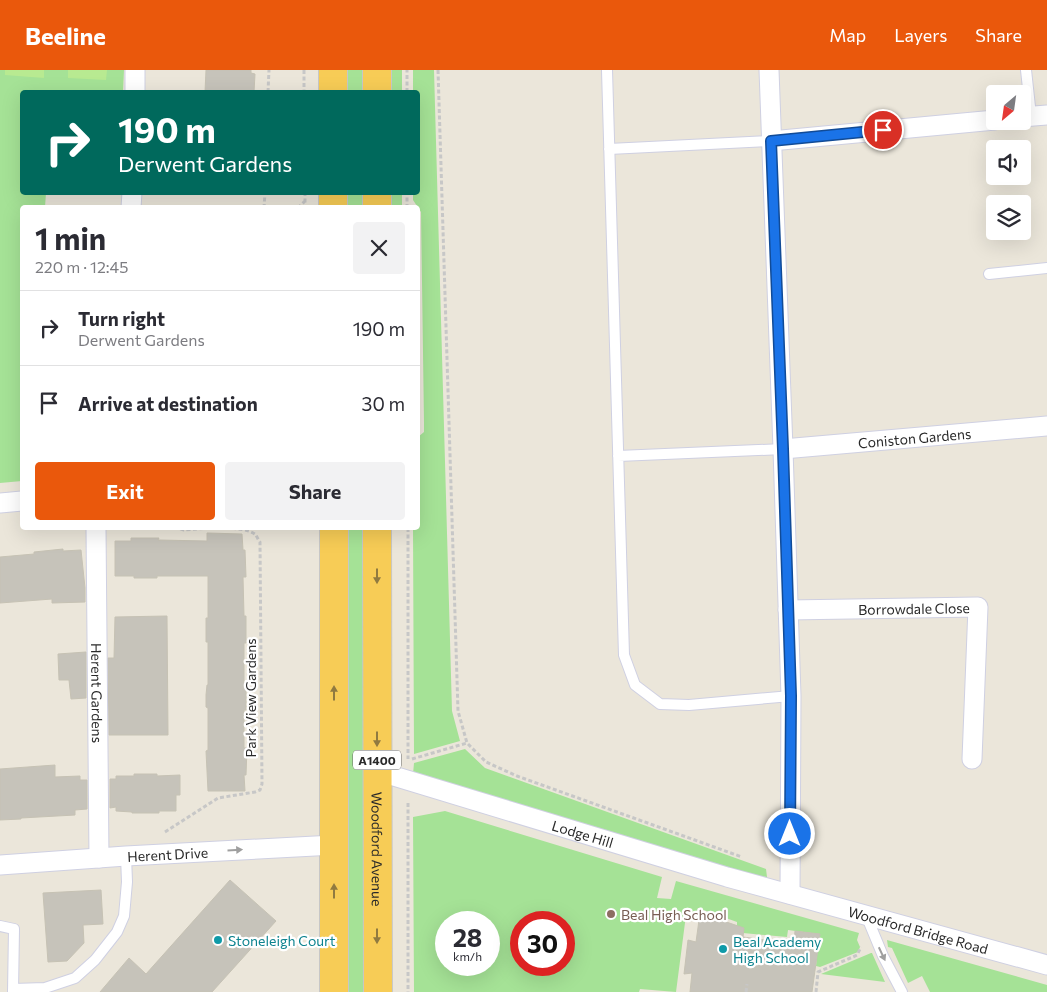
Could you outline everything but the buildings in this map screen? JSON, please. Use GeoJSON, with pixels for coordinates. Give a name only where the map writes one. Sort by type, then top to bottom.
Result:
{"type":"FeatureCollection","features":[{"type":"Feature","properties":{"kind":"highway"},"geometry":{"type":"LineString","coordinates":[[333,70],[333,90]]}},
{"type":"Feature","properties":{"kind":"highway"},"geometry":{"type":"LineString","coordinates":[[377,70],[377,90]]}},
{"type":"Feature","properties":{"kind":"highway","name":"A1400"},"geometry":{"type":"LineString","coordinates":[[334,530],[334,992]]}},
{"type":"Feature","properties":{"kind":"highway","name":"Woodford Avenue"},"geometry":{"type":"LineString","coordinates":[[377,530],[378,992]]}},
{"type":"Feature","properties":{"kind":"street"},"geometry":{"type":"LineString","coordinates":[[135,70],[135,90]]}},
{"type":"Feature","properties":{"kind":"street"},"geometry":{"type":"LineString","coordinates":[[768,70],[791,696],[790,894]]}},
{"type":"Feature","properties":{"kind":"street"},"geometry":{"type":"LineString","coordinates":[[771,141],[986,121]]}},
{"type":"Feature","properties":{"kind":"street","name":"Coniston Gardens"},"geometry":{"type":"LineString","coordinates":[[783,449],[1047,426]]}},
{"type":"Feature","properties":{"kind":"street"},"geometry":{"type":"LineString","coordinates":[[0,503],[20,501]]}},
{"type":"Feature","properties":{"kind":"street","name":"Herent Gardens"},"geometry":{"type":"LineString","coordinates":[[96,530],[99,858]]}},
{"type":"Feature","properties":{"kind":"street","name":"Borrowdale Close"},"geometry":{"type":"LineString","coordinates":[[788,610],[978,607],[972,759]]}},
{"type":"Feature","properties":{"kind":"street","name":"Lodge Hill"},"geometry":{"type":"LineString","coordinates":[[377,771],[665,859],[790,894]]}},
{"type":"Feature","properties":{"kind":"street","name":"Herent Drive"},"geometry":{"type":"LineString","coordinates":[[0,865],[334,845]]}},
{"type":"Feature","properties":{"kind":"street","name":"Woodford Bridge Road"},"geometry":{"type":"LineString","coordinates":[[790,894],[1047,965]]}},
{"type":"Feature","properties":{"kind":"lane"},"geometry":{"type":"LineString","coordinates":[[607,70],[624,655],[635,685],[660,704],[689,705],[791,696]]}},
{"type":"Feature","properties":{"kind":"lane"},"geometry":{"type":"LineString","coordinates":[[1026,70],[1034,116]]}},
{"type":"Feature","properties":{"kind":"lane"},"geometry":{"type":"LineString","coordinates":[[609,149],[771,141]]}},
{"type":"Feature","properties":{"kind":"lane"},"geometry":{"type":"LineString","coordinates":[[989,274],[1047,268]]}},
{"type":"Feature","properties":{"kind":"lane"},"geometry":{"type":"LineString","coordinates":[[618,456],[783,449]]}},
{"type":"Feature","properties":{"kind":"lane"},"geometry":{"type":"LineString","coordinates":[[0,926],[14,929],[13,991],[45,988],[75,978],[95,960],[117,932],[124,916],[127,882],[126,856]]}},
{"type":"Feature","properties":{"kind":"lane"},"geometry":{"type":"LineString","coordinates":[[866,915],[883,956],[902,992]]}},
{"type":"Feature","properties":{"kind":"path"},"geometry":{"type":"LineString","coordinates":[[268,90],[269,70]]}},
{"type":"Feature","properties":{"kind":"path"},"geometry":{"type":"LineString","coordinates":[[304,70],[304,90]]}},
{"type":"Feature","properties":{"kind":"path"},"geometry":{"type":"LineString","coordinates":[[407,70],[407,90]]}},
{"type":"Feature","properties":{"kind":"path"},"geometry":{"type":"LineString","coordinates":[[438,70],[458,711],[467,743],[486,762],[517,776],[743,857]]}},
{"type":"Feature","properties":{"kind":"path"},"geometry":{"type":"LineString","coordinates":[[305,195],[305,205]]}},
{"type":"Feature","properties":{"kind":"path"},"geometry":{"type":"LineString","coordinates":[[301,205],[305,201]]}},
{"type":"Feature","properties":{"kind":"path","name":"Park View Gardens"},"geometry":{"type":"LineString","coordinates":[[159,835],[218,798],[255,792],[260,790],[262,784],[260,542],[257,536],[250,532],[239,530]]}},
{"type":"Feature","properties":{"kind":"path"},"geometry":{"type":"LineString","coordinates":[[408,761],[467,743]]}},
{"type":"Feature","properties":{"kind":"path"},"geometry":{"type":"LineString","coordinates":[[816,992],[818,972],[858,955],[863,941],[873,934]]}},
{"type":"Feature","properties":{"kind":"path"},"geometry":{"type":"LineString","coordinates":[[746,992],[747,984]]}},
{"type":"Feature","properties":{"kind":"green space"},"geometry":{"type":"Polygon","coordinates":[[[0,70],[124,70],[123,90],[20,90],[20,195],[46,195],[45,205],[20,205],[20,481],[0,483],[0,70]]]}},
{"type":"Feature","properties":{"kind":"green space"},"geometry":{"type":"Polygon","coordinates":[[[5,70],[44,70],[44,78],[5,75],[5,70]]]}},
{"type":"Feature","properties":{"kind":"green space"},"geometry":{"type":"Polygon","coordinates":[[[68,70],[107,70],[106,80],[68,78],[68,70]]]}},
{"type":"Feature","properties":{"kind":"green space"},"geometry":{"type":"Polygon","coordinates":[[[347,70],[362,70],[362,90],[347,90],[347,70]]]}},
{"type":"Feature","properties":{"kind":"green space"},"geometry":{"type":"Polygon","coordinates":[[[390,70],[402,70],[402,90],[390,90],[390,70]]]}},
{"type":"Feature","properties":{"kind":"green space"},"geometry":{"type":"Polygon","coordinates":[[[413,70],[434,70],[452,711],[460,741],[414,754],[413,530],[420,530],[420,435],[424,432],[424,422],[421,212],[420,205],[416,205],[413,200],[413,195],[420,195],[420,90],[413,90],[413,70]]]}},
{"type":"Feature","properties":{"kind":"green space"},"geometry":{"type":"Polygon","coordinates":[[[348,195],[363,195],[363,205],[348,205],[348,195]]]}},
{"type":"Feature","properties":{"kind":"green space"},"geometry":{"type":"Polygon","coordinates":[[[390,195],[402,195],[402,205],[390,205],[390,195]]]}},
{"type":"Feature","properties":{"kind":"green space"},"geometry":{"type":"Polygon","coordinates":[[[348,530],[363,530],[363,992],[349,992],[348,530]]]}},
{"type":"Feature","properties":{"kind":"green space"},"geometry":{"type":"Polygon","coordinates":[[[465,749],[485,768],[766,869],[767,877],[755,876],[413,774],[414,763],[465,749]]]}},
{"type":"Feature","properties":{"kind":"green space"},"geometry":{"type":"Polygon","coordinates":[[[445,811],[662,877],[657,898],[671,899],[676,881],[859,933],[857,940],[860,947],[858,952],[820,967],[816,966],[819,934],[788,930],[787,937],[743,933],[737,926],[737,922],[698,908],[695,915],[686,915],[676,992],[640,989],[639,992],[414,992],[413,817],[445,811]]]}},
{"type":"Feature","properties":{"kind":"green space"},"geometry":{"type":"Polygon","coordinates":[[[887,940],[1047,985],[1047,992],[930,992],[922,976],[908,983],[892,948],[888,947],[887,940]]]}},
{"type":"Feature","properties":{"kind":"green space"},"geometry":{"type":"Polygon","coordinates":[[[871,953],[885,982],[821,974],[871,953]]]}},
{"type":"Feature","properties":{"kind":"place","name":"Beal High School"},"geometry":{"type":"Point","coordinates":[611,914]}},
{"type":"Feature","properties":{"kind":"place","name":"Stoneleigh Court"},"geometry":{"type":"Point","coordinates":[218,940]}},
{"type":"Feature","properties":{"kind":"place","name":"Beal Academy High School"},"geometry":{"type":"Point","coordinates":[723,949]}},
{"type":"Feature","properties":{"kind":"route"},"geometry":{"type":"LineString","coordinates":[[790,834],[791,696],[771,141],[883,130]]}}]}
